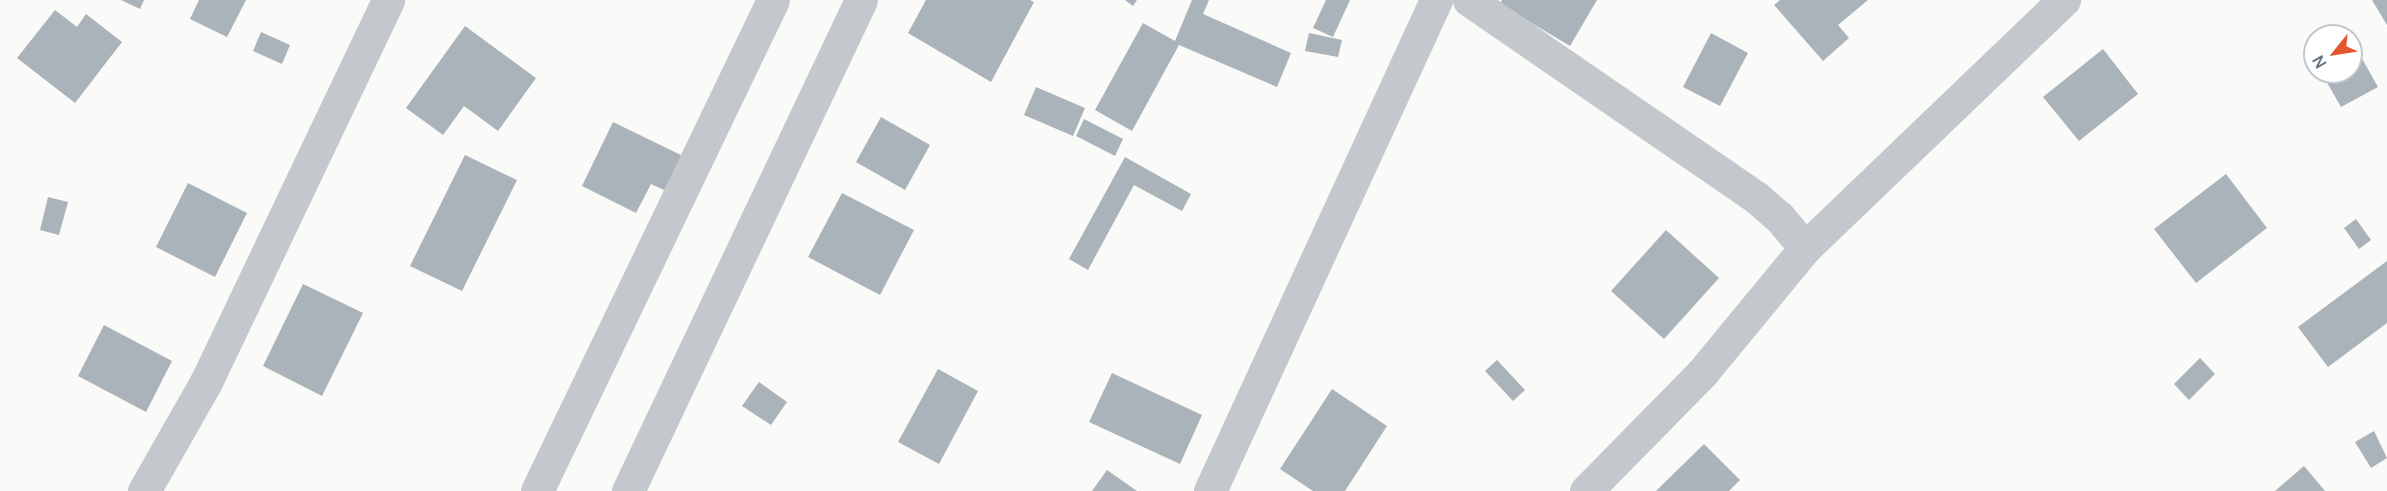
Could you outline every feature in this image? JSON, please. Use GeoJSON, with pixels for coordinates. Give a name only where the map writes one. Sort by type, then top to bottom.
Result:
{"type":"FeatureCollection","features":[{"type":"Feature","properties":{"kind":"street"},"geometry":{"type":"LineString","coordinates":[[144,491],[206,382],[388,0]]}},
{"type":"Feature","properties":{"kind":"street"},"geometry":{"type":"LineString","coordinates":[[537,491],[773,0]]}},
{"type":"Feature","properties":{"kind":"street"},"geometry":{"type":"LineString","coordinates":[[628,491],[861,0]]}},
{"type":"Feature","properties":{"kind":"street"},"geometry":{"type":"LineString","coordinates":[[1210,491],[1437,0]]}},
{"type":"Feature","properties":{"kind":"street"},"geometry":{"type":"LineString","coordinates":[[1469,0],[1757,198],[1780,218],[1805,248]]}},
{"type":"Feature","properties":{"kind":"street"},"geometry":{"type":"LineString","coordinates":[[1586,491],[1702,373],[1805,248],[2064,0]]}},
{"type":"Feature","properties":{"kind":"building"},"geometry":{"type":"Polygon","coordinates":[[[121,0],[144,0],[140,9],[121,0]]]}},
{"type":"Feature","properties":{"kind":"building"},"geometry":{"type":"Polygon","coordinates":[[[199,0],[246,0],[227,37],[190,19],[199,0]]]}},
{"type":"Feature","properties":{"kind":"building"},"geometry":{"type":"Polygon","coordinates":[[[926,0],[1030,0],[1034,2],[991,82],[908,33],[926,0]]]}},
{"type":"Feature","properties":{"kind":"building"},"geometry":{"type":"Polygon","coordinates":[[[1125,0],[1137,0],[1133,6],[1125,0]]]}},
{"type":"Feature","properties":{"kind":"building"},"geometry":{"type":"Polygon","coordinates":[[[1192,0],[1209,0],[1203,14],[1291,53],[1277,87],[1179,45],[1132,131],[1095,110],[1143,23],[1175,41],[1192,0]]]}},
{"type":"Feature","properties":{"kind":"building"},"geometry":{"type":"Polygon","coordinates":[[[1326,0],[1350,0],[1333,37],[1313,28],[1326,0]]]}},
{"type":"Feature","properties":{"kind":"building"},"geometry":{"type":"Polygon","coordinates":[[[1502,0],[1597,0],[1570,46],[1500,4],[1502,0]]]}},
{"type":"Feature","properties":{"kind":"building"},"geometry":{"type":"Polygon","coordinates":[[[1780,0],[1868,0],[1838,25],[1849,38],[1823,61],[1774,5],[1780,0]]]}},
{"type":"Feature","properties":{"kind":"building"},"geometry":{"type":"Polygon","coordinates":[[[2372,0],[2387,0],[2387,25],[2372,0]]]}},
{"type":"Feature","properties":{"kind":"building"},"geometry":{"type":"Polygon","coordinates":[[[55,10],[77,27],[86,14],[122,42],[75,103],[17,58],[55,10]]]}},
{"type":"Feature","properties":{"kind":"building"},"geometry":{"type":"Polygon","coordinates":[[[465,26],[536,78],[498,131],[464,106],[443,135],[406,108],[465,26]]]}},
{"type":"Feature","properties":{"kind":"building"},"geometry":{"type":"Polygon","coordinates":[[[261,32],[290,45],[282,64],[253,51],[261,32]]]}},
{"type":"Feature","properties":{"kind":"building"},"geometry":{"type":"Polygon","coordinates":[[[1309,33],[1342,40],[1338,57],[1305,51],[1309,33]]]}},
{"type":"Feature","properties":{"kind":"building"},"geometry":{"type":"Polygon","coordinates":[[[1711,33],[1748,53],[1720,106],[1683,87],[1711,33]]]}},
{"type":"Feature","properties":{"kind":"building"},"geometry":{"type":"Polygon","coordinates":[[[2103,49],[2138,94],[2079,141],[2043,97],[2103,49]]]}},
{"type":"Feature","properties":{"kind":"building"},"geometry":{"type":"Polygon","coordinates":[[[2363,60],[2378,87],[2341,107],[2328,84],[2363,84],[2363,60]]]}},
{"type":"Feature","properties":{"kind":"building"},"geometry":{"type":"Polygon","coordinates":[[[1036,87],[1085,108],[1073,136],[1024,115],[1036,87]]]}},
{"type":"Feature","properties":{"kind":"building"},"geometry":{"type":"Polygon","coordinates":[[[881,117],[930,145],[905,190],[856,162],[881,117]]]}},
{"type":"Feature","properties":{"kind":"building"},"geometry":{"type":"Polygon","coordinates":[[[1084,119],[1123,139],[1115,156],[1076,136],[1084,119]]]}},
{"type":"Feature","properties":{"kind":"building"},"geometry":{"type":"Polygon","coordinates":[[[613,122],[683,156],[666,191],[651,184],[636,213],[582,186],[613,122]]]}},
{"type":"Feature","properties":{"kind":"building"},"geometry":{"type":"Polygon","coordinates":[[[465,155],[517,180],[462,291],[410,266],[465,155]]]}},
{"type":"Feature","properties":{"kind":"building"},"geometry":{"type":"Polygon","coordinates":[[[1125,157],[1191,194],[1182,211],[1134,185],[1088,270],[1069,259],[1125,157]]]}},
{"type":"Feature","properties":{"kind":"building"},"geometry":{"type":"Polygon","coordinates":[[[2226,174],[2267,228],[2196,283],[2154,229],[2226,174]]]}},
{"type":"Feature","properties":{"kind":"building"},"geometry":{"type":"Polygon","coordinates":[[[188,183],[247,213],[215,277],[156,247],[188,183]]]}},
{"type":"Feature","properties":{"kind":"building"},"geometry":{"type":"Polygon","coordinates":[[[842,193],[914,230],[880,295],[808,257],[842,193]]]}},
{"type":"Feature","properties":{"kind":"building"},"geometry":{"type":"Polygon","coordinates":[[[48,197],[68,202],[59,235],[40,230],[48,197]]]}},
{"type":"Feature","properties":{"kind":"building"},"geometry":{"type":"Polygon","coordinates":[[[2356,219],[2371,240],[2359,249],[2344,228],[2356,219]]]}},
{"type":"Feature","properties":{"kind":"building"},"geometry":{"type":"Polygon","coordinates":[[[1666,230],[1719,278],[1664,339],[1611,291],[1666,230]]]}},
{"type":"Feature","properties":{"kind":"building"},"geometry":{"type":"Polygon","coordinates":[[[2387,261],[2387,323],[2328,367],[2298,327],[2387,261]]]}},
{"type":"Feature","properties":{"kind":"building"},"geometry":{"type":"Polygon","coordinates":[[[303,284],[363,313],[322,396],[263,366],[303,284]]]}},
{"type":"Feature","properties":{"kind":"building"},"geometry":{"type":"Polygon","coordinates":[[[104,325],[172,361],[146,412],[78,376],[104,325]]]}},
{"type":"Feature","properties":{"kind":"building"},"geometry":{"type":"Polygon","coordinates":[[[2200,358],[2215,374],[2189,400],[2174,384],[2200,358]]]}},
{"type":"Feature","properties":{"kind":"building"},"geometry":{"type":"Polygon","coordinates":[[[1497,360],[1525,390],[1513,401],[1485,371],[1497,360]]]}},
{"type":"Feature","properties":{"kind":"building"},"geometry":{"type":"Polygon","coordinates":[[[938,369],[978,391],[939,464],[898,442],[938,369]]]}},
{"type":"Feature","properties":{"kind":"building"},"geometry":{"type":"Polygon","coordinates":[[[1112,373],[1202,415],[1180,464],[1089,422],[1112,373]]]}},
{"type":"Feature","properties":{"kind":"building"},"geometry":{"type":"Polygon","coordinates":[[[759,382],[787,402],[771,425],[742,406],[759,382]]]}},
{"type":"Feature","properties":{"kind":"building"},"geometry":{"type":"Polygon","coordinates":[[[1332,389],[1387,426],[1345,491],[1313,491],[1280,469],[1332,389]]]}},
{"type":"Feature","properties":{"kind":"building"},"geometry":{"type":"Polygon","coordinates":[[[2374,431],[2387,458],[2371,468],[2355,442],[2374,431]]]}},
{"type":"Feature","properties":{"kind":"building"},"geometry":{"type":"Polygon","coordinates":[[[1704,444],[1740,480],[1729,491],[1656,491],[1704,444]]]}},
{"type":"Feature","properties":{"kind":"building"},"geometry":{"type":"Polygon","coordinates":[[[2304,466],[2325,491],[2275,491],[2304,466]]]}},
{"type":"Feature","properties":{"kind":"building"},"geometry":{"type":"Polygon","coordinates":[[[1107,470],[1137,491],[1092,491],[1107,470]]]}}]}
